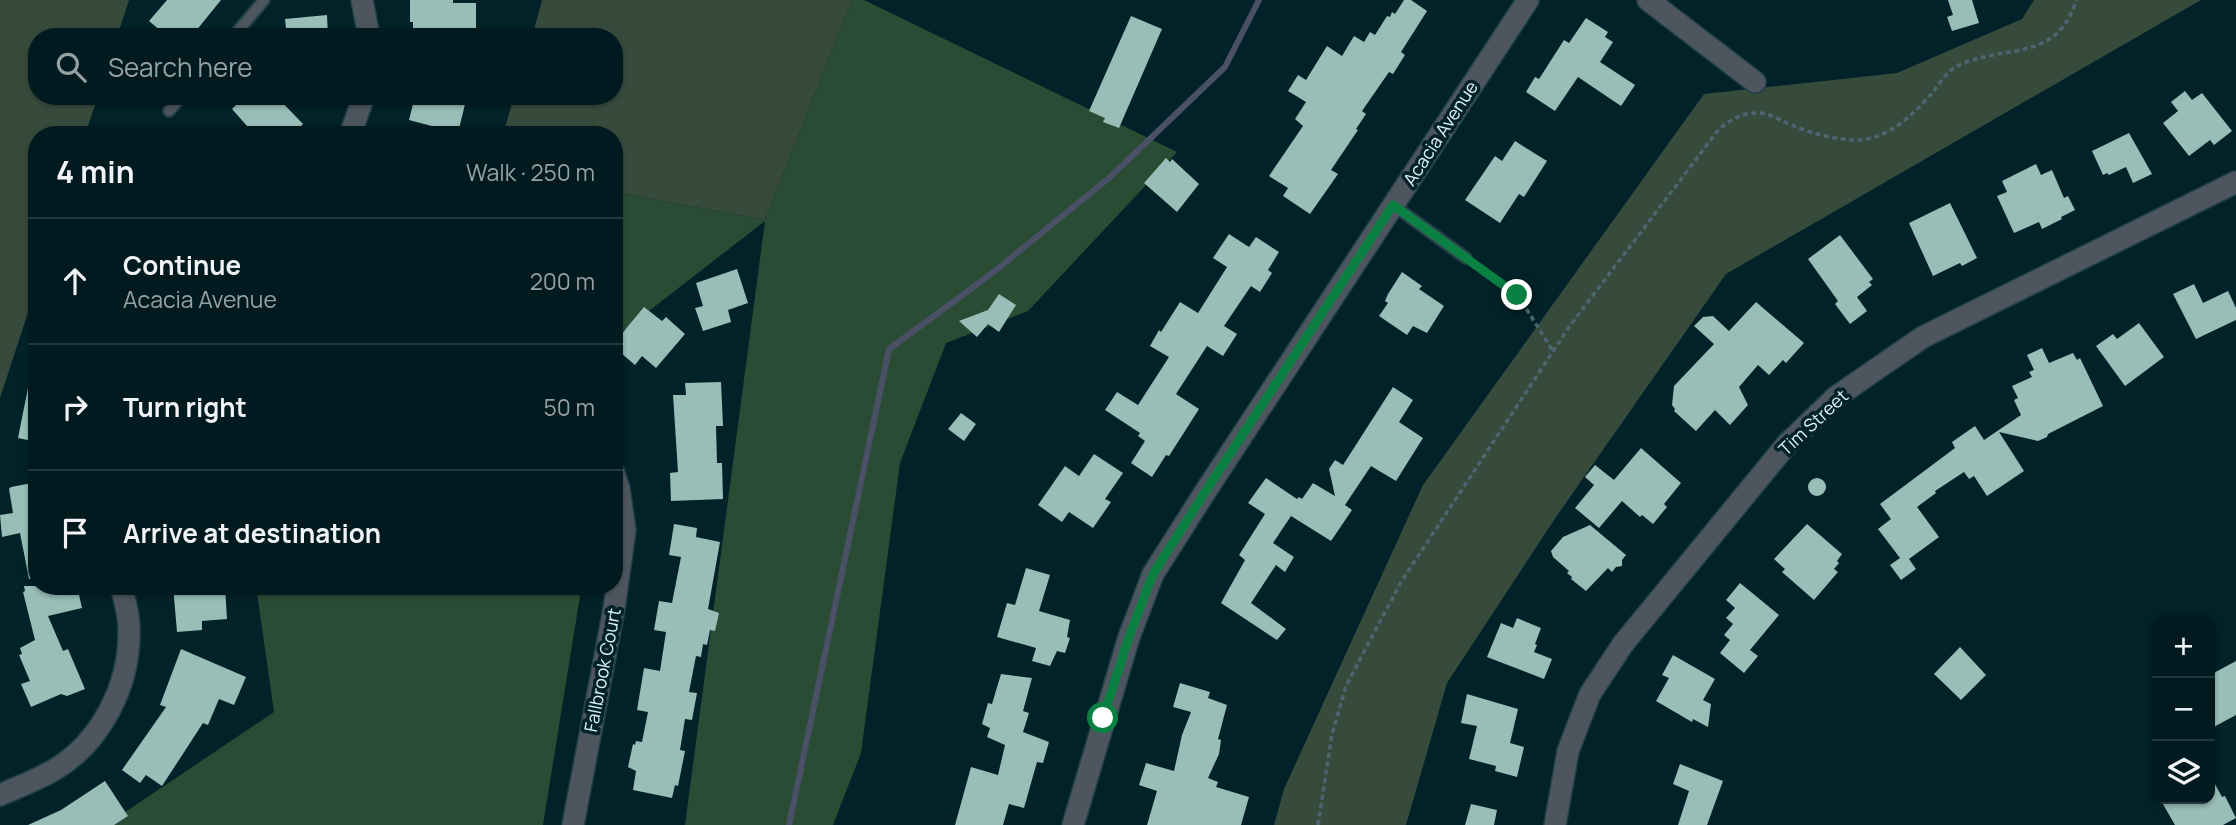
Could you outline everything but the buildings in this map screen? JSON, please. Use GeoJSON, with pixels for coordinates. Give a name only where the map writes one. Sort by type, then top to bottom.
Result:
{"type":"FeatureCollection","features":[{"type":"Feature","properties":{"kind":"street"},"geometry":{"type":"LineString","coordinates":[[362,0],[367,28]]}},
{"type":"Feature","properties":{"kind":"street","name":"Acacia Avenue"},"geometry":{"type":"LineString","coordinates":[[1073,825],[1129,637],[1153,574],[1528,0]]}},
{"type":"Feature","properties":{"kind":"street"},"geometry":{"type":"LineString","coordinates":[[1648,0],[1755,82]]}},
{"type":"Feature","properties":{"kind":"street"},"geometry":{"type":"LineString","coordinates":[[354,126],[361,105]]}},
{"type":"Feature","properties":{"kind":"street","name":"Tim Street"},"geometry":{"type":"LineString","coordinates":[[1555,825],[1568,751],[1590,695],[1623,644],[1787,444],[1836,397],[1923,337],[2236,182]]}},
{"type":"Feature","properties":{"kind":"street","name":"Fallbrook Court"},"geometry":{"type":"LineString","coordinates":[[623,514],[623,544]]}},
{"type":"Feature","properties":{"kind":"street"},"geometry":{"type":"LineString","coordinates":[[0,795],[54,770],[69,759],[106,717],[123,678],[128,650],[129,617],[123,595]]}},
{"type":"Feature","properties":{"kind":"street","name":"Fallbrook Court"},"geometry":{"type":"LineString","coordinates":[[573,825],[616,595]]}},
{"type":"Feature","properties":{"kind":"lane"},"geometry":{"type":"LineString","coordinates":[[241,28],[264,0]]}},
{"type":"Feature","properties":{"kind":"lane"},"geometry":{"type":"LineString","coordinates":[[169,111],[174,105]]}},
{"type":"Feature","properties":{"kind":"lane"},"geometry":{"type":"LineString","coordinates":[[1393,205],[1465,258]]}},
{"type":"Feature","properties":{"kind":"path"},"geometry":{"type":"LineString","coordinates":[[1318,825],[1332,733],[1346,686],[1401,582],[1569,327],[1719,129],[1735,117],[1760,112],[1794,127],[1824,135],[1855,140],[1879,136],[1913,115],[1952,70],[1978,57],[2022,51],[2044,43],[2070,19],[2076,0]]}},
{"type":"Feature","properties":{"kind":"path"},"geometry":{"type":"LineString","coordinates":[[1465,258],[1517,295],[1553,352]]}},
{"type":"Feature","properties":{"kind":"green space"},"geometry":{"type":"Polygon","coordinates":[[[0,0],[129,0],[120,28],[28,28],[28,105],[95,105],[88,126],[28,126],[28,312],[0,398],[0,0]]]}},
{"type":"Feature","properties":{"kind":"green space"},"geometry":{"type":"Polygon","coordinates":[[[542,0],[852,0],[765,220],[623,194],[623,126],[506,126],[511,105],[623,105],[623,28],[534,28],[542,0]]]}},
{"type":"Feature","properties":{"kind":"green space"},"geometry":{"type":"Polygon","coordinates":[[[852,0],[864,0],[1177,152],[1028,311],[946,343],[900,463],[861,753],[833,825],[685,825],[765,221],[623,331],[623,194],[765,220],[852,0]]]}},
{"type":"Feature","properties":{"kind":"green space"},"geometry":{"type":"Polygon","coordinates":[[[2034,0],[2201,0],[1726,274],[1556,517],[1447,683],[1406,825],[1274,825],[1284,789],[1423,485],[1704,94],[1897,73],[2022,19],[2034,0]]]}},
{"type":"Feature","properties":{"kind":"green space"},"geometry":{"type":"Polygon","coordinates":[[[257,595],[580,596],[543,825],[106,825],[274,712],[257,595]]]}},
{"type":"Feature","properties":{"kind":"waterway"},"geometry":{"type":"LineString","coordinates":[[789,825],[889,349],[991,274],[1109,178],[1225,67],[1259,0]]}},
{"type":"Feature","properties":{"kind":"route"},"geometry":{"type":"LineString","coordinates":[[1103,718],[1153,574],[1393,205],[1517,295]]}}]}
